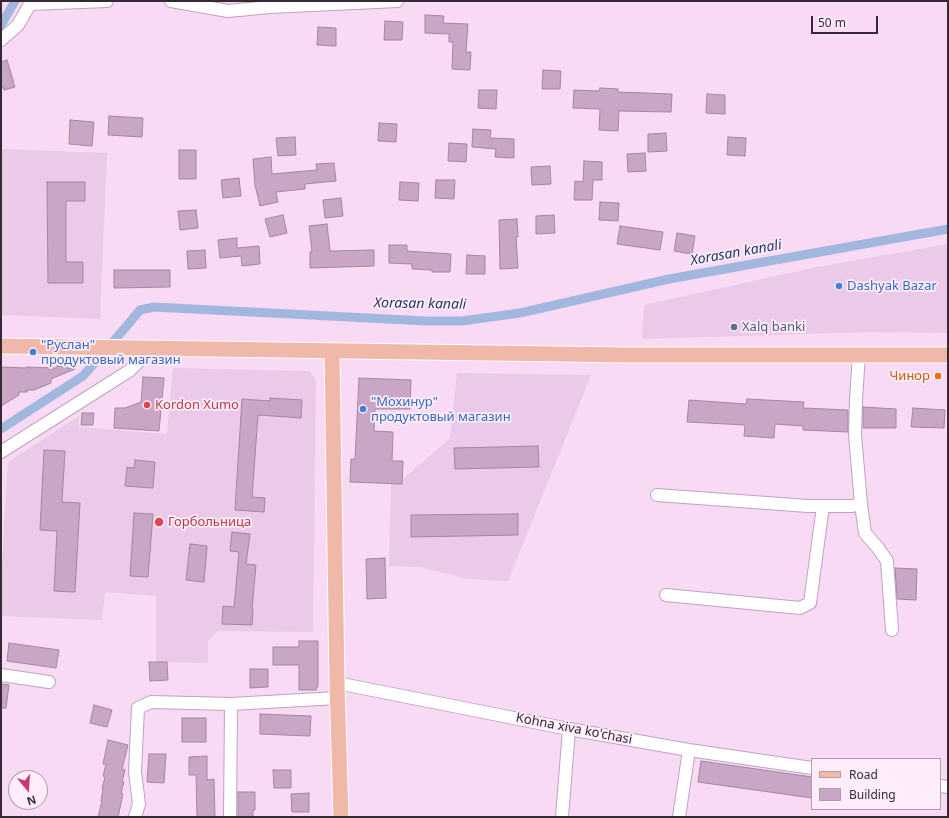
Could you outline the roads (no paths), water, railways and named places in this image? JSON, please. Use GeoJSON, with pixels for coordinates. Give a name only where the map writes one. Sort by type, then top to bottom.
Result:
{"type":"FeatureCollection","features":[{"type":"Feature","properties":{"kind":"main road"},"geometry":{"type":"LineString","coordinates":[[1,346],[628,355],[948,356]]}},
{"type":"Feature","properties":{"kind":"main road"},"geometry":{"type":"LineString","coordinates":[[332,351],[337,691],[341,817]]}},
{"type":"Feature","properties":{"kind":"street"},"geometry":{"type":"LineString","coordinates":[[1,40],[18,25],[30,4],[107,1]]}},
{"type":"Feature","properties":{"kind":"street"},"geometry":{"type":"LineString","coordinates":[[171,1],[228,11],[250,5],[397,1]]}},
{"type":"Feature","properties":{"kind":"street"},"geometry":{"type":"LineString","coordinates":[[1,452],[129,371],[138,362],[145,348]]}},
{"type":"Feature","properties":{"kind":"street"},"geometry":{"type":"LineString","coordinates":[[859,355],[855,435],[861,504],[865,533],[887,561],[892,630]]}},
{"type":"Feature","properties":{"kind":"street"},"geometry":{"type":"LineString","coordinates":[[657,495],[823,506],[852,506],[861,504]]}},
{"type":"Feature","properties":{"kind":"street"},"geometry":{"type":"LineString","coordinates":[[666,595],[800,608],[810,603],[823,506]]}},
{"type":"Feature","properties":{"kind":"street"},"geometry":{"type":"LineString","coordinates":[[1,675],[49,682]]}},
{"type":"Feature","properties":{"kind":"street","name":"Kohna xiva ko'chasi"},"geometry":{"type":"LineString","coordinates":[[135,817],[138,804],[135,772],[138,708],[151,702],[231,704],[337,691],[689,750],[811,768]]}},
{"type":"Feature","properties":{"kind":"street"},"geometry":{"type":"LineString","coordinates":[[230,817],[231,704]]}},
{"type":"Feature","properties":{"kind":"street"},"geometry":{"type":"LineString","coordinates":[[562,817],[569,729]]}},
{"type":"Feature","properties":{"kind":"street"},"geometry":{"type":"LineString","coordinates":[[679,817],[689,750]]}},
{"type":"Feature","properties":{"kind":"waterway"},"geometry":{"type":"LineString","coordinates":[[1,25],[15,1]]}},
{"type":"Feature","properties":{"kind":"waterway","name":"Xorasan kanali"},"geometry":{"type":"LineString","coordinates":[[1,429],[83,376],[140,310],[154,307],[426,321],[462,321],[520,313],[669,279],[948,229]]}},
{"type":"Feature","properties":{"kind":"place","name":"Dashyak Bazar"},"geometry":{"type":"Point","coordinates":[839,286]}},
{"type":"Feature","properties":{"kind":"place","name":"Xalq banki"},"geometry":{"type":"Point","coordinates":[734,327]}},
{"type":"Feature","properties":{"kind":"place","name":"\"Руслан\" продуктовый магазин"},"geometry":{"type":"Point","coordinates":[33,352]}},
{"type":"Feature","properties":{"kind":"place","name":"Чинор"},"geometry":{"type":"Point","coordinates":[938,376]}},
{"type":"Feature","properties":{"kind":"place","name":"Kordon Xumo"},"geometry":{"type":"Point","coordinates":[147,405]}},
{"type":"Feature","properties":{"kind":"place","name":"\"Мохинур\" продуктовый магазин"},"geometry":{"type":"Point","coordinates":[363,409]}},
{"type":"Feature","properties":{"kind":"place","name":"Горбольница"},"geometry":{"type":"Point","coordinates":[159,522]}}]}
